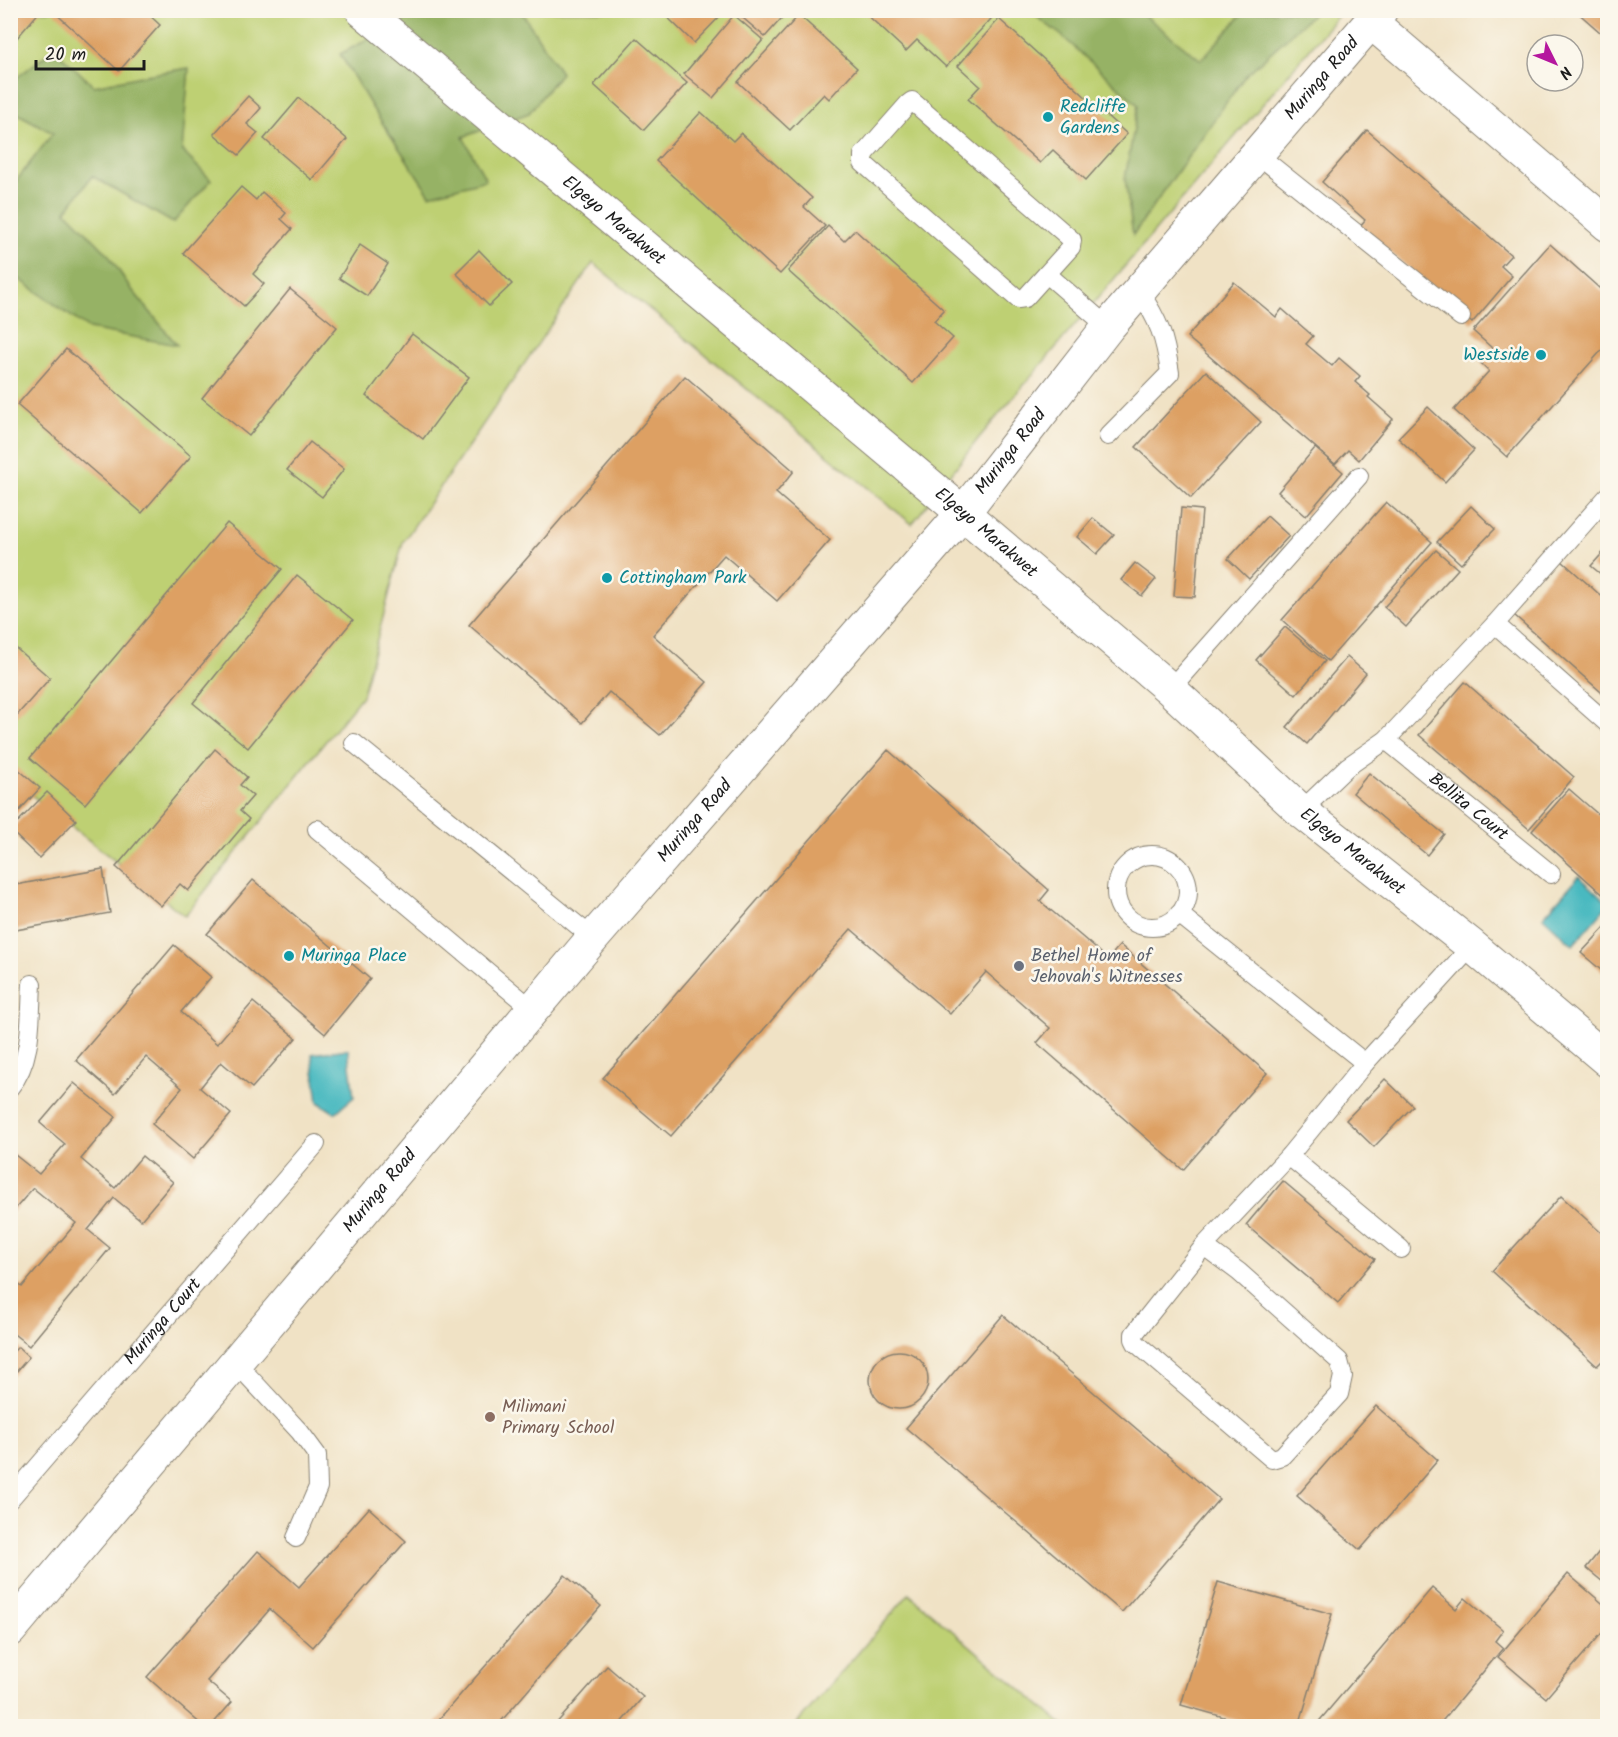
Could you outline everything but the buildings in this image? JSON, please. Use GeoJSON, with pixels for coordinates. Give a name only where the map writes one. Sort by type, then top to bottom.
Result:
{"type":"FeatureCollection","features":[{"type":"Feature","properties":{"kind":"street","name":"Elgeyo Marakwet"},"geometry":{"type":"LineString","coordinates":[[362,10],[1170,689],[1301,811],[1472,946],[1608,1061]]}},
{"type":"Feature","properties":{"kind":"street","name":"Muringa Road"},"geometry":{"type":"LineString","coordinates":[[10,1630],[593,938],[963,513],[1098,317],[1139,291],[1376,16]]}},
{"type":"Feature","properties":{"kind":"street"},"geometry":{"type":"LineString","coordinates":[[1376,16],[1608,225]]}},
{"type":"Feature","properties":{"kind":"lane"},"geometry":{"type":"LineString","coordinates":[[912,101],[1072,240],[1071,247],[1047,273],[1025,298],[1018,299],[863,163],[863,155],[908,104],[912,101]]}},
{"type":"Feature","properties":{"kind":"lane"},"geometry":{"type":"LineString","coordinates":[[1257,154],[1461,317]]}},
{"type":"Feature","properties":{"kind":"lane"},"geometry":{"type":"LineString","coordinates":[[1047,273],[1098,317]]}},
{"type":"Feature","properties":{"kind":"lane"},"geometry":{"type":"LineString","coordinates":[[1108,436],[1170,373],[1166,343],[1157,317],[1139,291]]}},
{"type":"Feature","properties":{"kind":"lane"},"geometry":{"type":"LineString","coordinates":[[1170,689],[1359,476]]}},
{"type":"Feature","properties":{"kind":"lane"},"geometry":{"type":"LineString","coordinates":[[1301,811],[1347,767],[1386,740],[1495,624],[1608,496]]}},
{"type":"Feature","properties":{"kind":"lane"},"geometry":{"type":"LineString","coordinates":[[1495,624],[1608,724]]}},
{"type":"Feature","properties":{"kind":"lane","name":"Bellita Court"},"geometry":{"type":"LineString","coordinates":[[1386,740],[1551,874]]}},
{"type":"Feature","properties":{"kind":"lane"},"geometry":{"type":"LineString","coordinates":[[354,742],[593,938]]}},
{"type":"Feature","properties":{"kind":"lane"},"geometry":{"type":"LineString","coordinates":[[317,829],[532,1010]]}},
{"type":"Feature","properties":{"kind":"lane"},"geometry":{"type":"LineString","coordinates":[[1153,854],[1164,856],[1175,862],[1187,882],[1185,904],[1179,914],[1169,922],[1158,926],[1145,926],[1133,922],[1117,903],[1115,892],[1123,869],[1131,861],[1153,854]]}},
{"type":"Feature","properties":{"kind":"lane"},"geometry":{"type":"LineString","coordinates":[[1179,914],[1365,1063]]}},
{"type":"Feature","properties":{"kind":"lane"},"geometry":{"type":"LineString","coordinates":[[1204,1246],[1239,1272],[1339,1361],[1343,1376],[1339,1394],[1277,1458],[1272,1459],[1136,1344],[1134,1334],[1204,1246],[1289,1156],[1365,1063],[1472,946]]}},
{"type":"Feature","properties":{"kind":"lane"},"geometry":{"type":"LineString","coordinates":[[10,1087],[17,1079],[26,1056],[32,984]]}},
{"type":"Feature","properties":{"kind":"lane"},"geometry":{"type":"LineString","coordinates":[[10,1040],[28,1034]]}},
{"type":"Feature","properties":{"kind":"lane","name":"Muringa Court"},"geometry":{"type":"LineString","coordinates":[[10,1499],[316,1144]]}},
{"type":"Feature","properties":{"kind":"lane"},"geometry":{"type":"LineString","coordinates":[[1289,1156],[1401,1249]]}},
{"type":"Feature","properties":{"kind":"lane"},"geometry":{"type":"LineString","coordinates":[[236,1363],[300,1432],[317,1455],[318,1487],[296,1538]]}},
{"type":"Feature","properties":{"kind":"green space"},"geometry":{"type":"Polygon","coordinates":[[[10,11],[1342,11],[978,439],[912,524],[593,263],[403,542],[362,696],[185,916],[11,779],[10,11]]]}},
{"type":"Feature","properties":{"kind":"green space"},"geometry":{"type":"Polygon","coordinates":[[[397,11],[521,11],[561,73],[529,113],[463,137],[486,180],[430,195],[340,54],[407,19],[397,11]]]}},
{"type":"Feature","properties":{"kind":"green space"},"geometry":{"type":"Polygon","coordinates":[[[1029,11],[1139,11],[1201,60],[1245,11],[1316,11],[1245,76],[1133,235],[1125,179],[1138,105],[1061,35],[1029,11]]]}},
{"type":"Feature","properties":{"kind":"green space"},"geometry":{"type":"Polygon","coordinates":[[[54,49],[94,86],[189,68],[182,151],[211,180],[173,223],[92,176],[66,211],[108,254],[129,286],[177,345],[89,329],[11,273],[10,198],[13,185],[53,133],[11,110],[11,82],[54,49]]]}},
{"type":"Feature","properties":{"kind":"green space"},"geometry":{"type":"Polygon","coordinates":[[[909,1594],[1064,1726],[795,1726],[909,1594]]]}},
{"type":"Feature","properties":{"kind":"water"},"geometry":{"type":"Polygon","coordinates":[[[1579,876],[1607,902],[1607,906],[1573,945],[1543,917],[1579,876]]]}},
{"type":"Feature","properties":{"kind":"water"},"geometry":{"type":"Polygon","coordinates":[[[348,1049],[354,1097],[335,1113],[318,1102],[312,1054],[348,1049]]]}},
{"type":"Feature","properties":{"kind":"place","name":"Redcliffe Gardens"},"geometry":{"type":"Point","coordinates":[1048,117]}},
{"type":"Feature","properties":{"kind":"place","name":"Westside"},"geometry":{"type":"Point","coordinates":[1541,355]}},
{"type":"Feature","properties":{"kind":"place","name":"Cottingham Park"},"geometry":{"type":"Point","coordinates":[607,578]}},
{"type":"Feature","properties":{"kind":"place","name":"Muringa Place"},"geometry":{"type":"Point","coordinates":[289,956]}},
{"type":"Feature","properties":{"kind":"place","name":"Bethel Home of Jehovah's Witnesses"},"geometry":{"type":"Point","coordinates":[1019,966]}},
{"type":"Feature","properties":{"kind":"place","name":"Milimani Primary School"},"geometry":{"type":"Point","coordinates":[490,1417]}}]}
